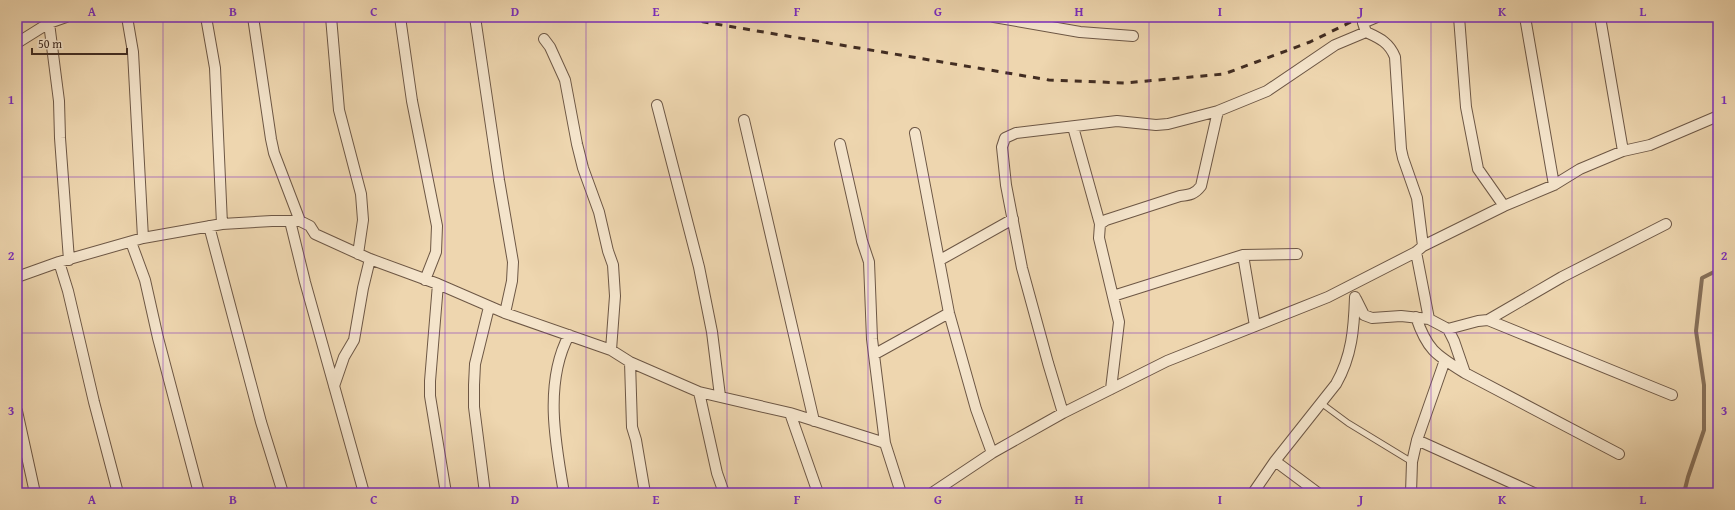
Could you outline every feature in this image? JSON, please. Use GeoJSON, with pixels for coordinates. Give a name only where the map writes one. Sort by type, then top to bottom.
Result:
{"type":"FeatureCollection","features":[{"type":"Feature","properties":{"kind":"street"},"geometry":{"type":"LineString","coordinates":[[17,43],[49,23],[66,17]]}},
{"type":"Feature","properties":{"kind":"street"},"geometry":{"type":"LineString","coordinates":[[127,17],[133,52],[143,238]]}},
{"type":"Feature","properties":{"kind":"street"},"geometry":{"type":"LineString","coordinates":[[206,17],[215,68],[222,224]]}},
{"type":"Feature","properties":{"kind":"street"},"geometry":{"type":"LineString","coordinates":[[253,17],[259,66],[274,153],[295,221],[305,282],[364,493]]}},
{"type":"Feature","properties":{"kind":"street"},"geometry":{"type":"LineString","coordinates":[[331,17],[339,110],[362,194],[363,220],[358,254]]}},
{"type":"Feature","properties":{"kind":"street"},"geometry":{"type":"LineString","coordinates":[[400,17],[412,101],[437,226],[436,252],[425,280]]}},
{"type":"Feature","properties":{"kind":"street"},"geometry":{"type":"LineString","coordinates":[[475,17],[513,262],[512,281],[505,313]]}},
{"type":"Feature","properties":{"kind":"street"},"geometry":{"type":"LineString","coordinates":[[994,17],[1052,22],[1080,32],[1134,36]]}},
{"type":"Feature","properties":{"kind":"street"},"geometry":{"type":"LineString","coordinates":[[1063,413],[1022,268],[1006,185],[1002,146],[1005,138],[1016,133],[1117,122],[1162,124],[1218,111],[1267,91],[1376,17]]}},
{"type":"Feature","properties":{"kind":"street"},"geometry":{"type":"LineString","coordinates":[[1459,17],[1466,107],[1478,169],[1504,206]]}},
{"type":"Feature","properties":{"kind":"street"},"geometry":{"type":"LineString","coordinates":[[1526,17],[1554,185]]}},
{"type":"Feature","properties":{"kind":"street"},"geometry":{"type":"LineString","coordinates":[[1600,17],[1623,150]]}},
{"type":"Feature","properties":{"kind":"street"},"geometry":{"type":"LineString","coordinates":[[49,23],[59,101],[64,261],[68,291],[94,402],[118,493]]}},
{"type":"Feature","properties":{"kind":"street"},"geometry":{"type":"LineString","coordinates":[[1364,24],[1385,42],[1393,51],[1395,57],[1402,158],[1417,198],[1419,249],[1429,318]]}},
{"type":"Feature","properties":{"kind":"street"},"geometry":{"type":"LineString","coordinates":[[544,39],[550,47],[565,80],[577,144],[613,265],[615,296],[611,350]]}},
{"type":"Feature","properties":{"kind":"street"},"geometry":{"type":"LineString","coordinates":[[657,105],[699,267],[712,332],[720,396]]}},
{"type":"Feature","properties":{"kind":"street"},"geometry":{"type":"LineString","coordinates":[[1100,224],[1106,220],[1180,196],[1192,195],[1197,192],[1201,186],[1218,111]]}},
{"type":"Feature","properties":{"kind":"street"},"geometry":{"type":"LineString","coordinates":[[932,493],[992,453],[1063,413],[1184,353],[1338,293],[1419,249],[1504,206],[1554,185],[1580,169],[1623,150],[1650,145],[1718,116]]}},
{"type":"Feature","properties":{"kind":"street"},"geometry":{"type":"LineString","coordinates":[[744,120],[814,421]]}},
{"type":"Feature","properties":{"kind":"street"},"geometry":{"type":"LineString","coordinates":[[1073,127],[1100,224],[1099,238],[1119,322],[1111,389]]}},
{"type":"Feature","properties":{"kind":"street"},"geometry":{"type":"LineString","coordinates":[[915,133],[949,313],[976,409],[992,453]]}},
{"type":"Feature","properties":{"kind":"street"},"geometry":{"type":"LineString","coordinates":[[840,144],[862,241],[869,262],[872,339],[885,443],[901,493]]}},
{"type":"Feature","properties":{"kind":"street"},"geometry":{"type":"LineString","coordinates":[[940,260],[1013,219]]}},
{"type":"Feature","properties":{"kind":"street"},"geometry":{"type":"LineString","coordinates":[[17,277],[64,261],[143,238],[222,224],[295,221],[310,226],[315,234],[358,254],[438,284],[489,307],[611,350],[630,362],[699,392],[790,413],[885,443]]}},
{"type":"Feature","properties":{"kind":"street"},"geometry":{"type":"LineString","coordinates":[[1448,329],[1478,321],[1488,320],[1562,276],[1666,224]]}},
{"type":"Feature","properties":{"kind":"street"},"geometry":{"type":"LineString","coordinates":[[209,226],[261,422],[283,493]]}},
{"type":"Feature","properties":{"kind":"street"},"geometry":{"type":"LineString","coordinates":[[131,242],[146,280],[158,338],[198,493]]}},
{"type":"Feature","properties":{"kind":"street"},"geometry":{"type":"LineString","coordinates":[[1113,296],[1243,255],[1297,254]]}},
{"type":"Feature","properties":{"kind":"street"},"geometry":{"type":"LineString","coordinates":[[1243,255],[1255,326]]}},
{"type":"Feature","properties":{"kind":"street"},"geometry":{"type":"LineString","coordinates":[[334,386],[344,357],[354,340],[363,288],[370,259]]}},
{"type":"Feature","properties":{"kind":"street"},"geometry":{"type":"LineString","coordinates":[[438,284],[430,389],[432,414],[446,493]]}},
{"type":"Feature","properties":{"kind":"street"},"geometry":{"type":"LineString","coordinates":[[1338,293],[1355,297]]}},
{"type":"Feature","properties":{"kind":"street"},"geometry":{"type":"LineString","coordinates":[[1355,297],[1364,315],[1372,318],[1401,316],[1429,318],[1448,329],[1454,341],[1465,373]]}},
{"type":"Feature","properties":{"kind":"street"},"geometry":{"type":"LineString","coordinates":[[1253,493],[1275,461],[1336,384],[1344,370],[1354,332],[1355,297]]}},
{"type":"Feature","properties":{"kind":"street"},"geometry":{"type":"LineString","coordinates":[[485,493],[474,407],[474,385],[475,364],[489,307]]}},
{"type":"Feature","properties":{"kind":"street"},"geometry":{"type":"LineString","coordinates":[[875,354],[949,313]]}},
{"type":"Feature","properties":{"kind":"street"},"geometry":{"type":"LineString","coordinates":[[1416,317],[1422,335],[1430,348],[1445,360],[1465,373],[1619,454]]}},
{"type":"Feature","properties":{"kind":"street"},"geometry":{"type":"LineString","coordinates":[[1488,320],[1672,395]]}},
{"type":"Feature","properties":{"kind":"street"},"geometry":{"type":"LineString","coordinates":[[564,493],[558,456],[554,406],[555,385],[559,362],[564,345],[569,335]]}},
{"type":"Feature","properties":{"kind":"street"},"geometry":{"type":"LineString","coordinates":[[1411,493],[1412,462],[1417,440],[1445,360]]}},
{"type":"Feature","properties":{"kind":"street"},"geometry":{"type":"LineString","coordinates":[[630,362],[632,427],[636,440],[645,493]]}},
{"type":"Feature","properties":{"kind":"street"},"geometry":{"type":"LineString","coordinates":[[699,392],[717,473],[724,493]]}},
{"type":"Feature","properties":{"kind":"street"},"geometry":{"type":"LineString","coordinates":[[17,411],[35,493]]}},
{"type":"Feature","properties":{"kind":"street"},"geometry":{"type":"LineString","coordinates":[[790,413],[818,493]]}},
{"type":"Feature","properties":{"kind":"street"},"geometry":{"type":"LineString","coordinates":[[1417,440],[1534,493]]}},
{"type":"Feature","properties":{"kind":"street"},"geometry":{"type":"LineString","coordinates":[[1275,461],[1318,493]]}},
{"type":"Feature","properties":{"kind":"lane"},"geometry":{"type":"LineString","coordinates":[[1321,402],[1348,423],[1412,462]]}},
{"type":"Feature","properties":{"kind":"waterway"},"geometry":{"type":"LineString","coordinates":[[1684,493],[1704,430],[1704,385],[1696,331],[1702,278],[1718,270]]}},
{"type":"Feature","properties":{"kind":"railway"},"geometry":{"type":"LineString","coordinates":[[674,17],[1049,80],[1125,83],[1224,74],[1310,42],[1361,17]]}}]}
